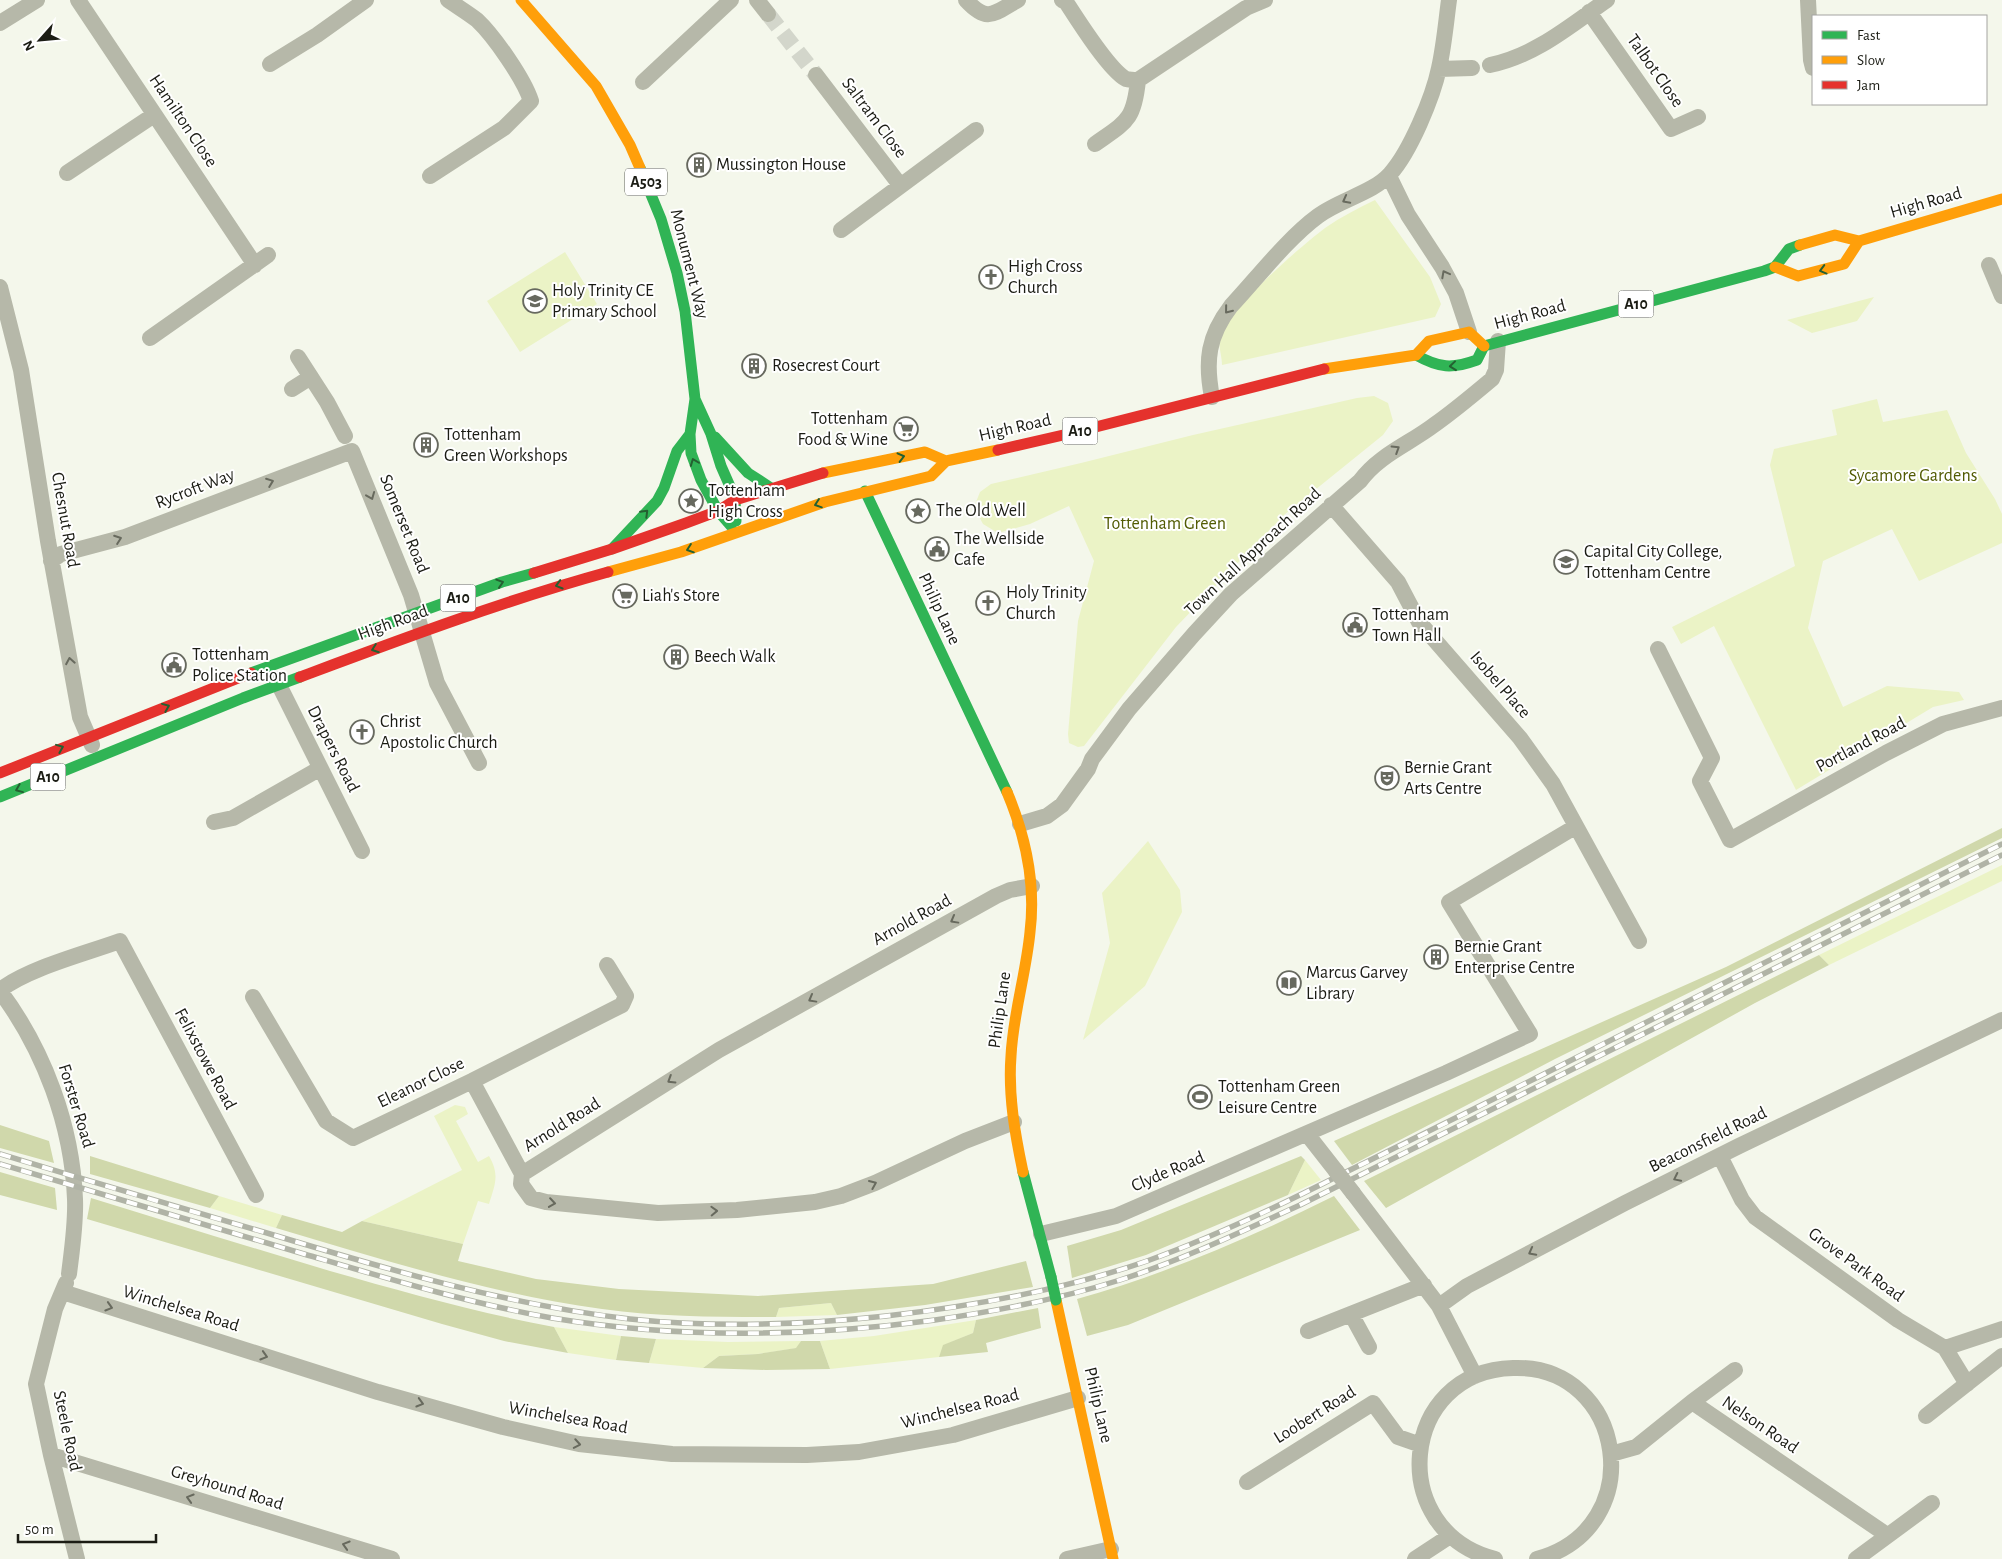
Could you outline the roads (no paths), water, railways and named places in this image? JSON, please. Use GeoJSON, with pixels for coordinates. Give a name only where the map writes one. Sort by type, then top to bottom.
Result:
{"type":"FeatureCollection","features":[{"type":"Feature","properties":{"kind":"main road","name":"Monument Way"},"geometry":{"type":"LineString","coordinates":[[521,0],[596,86],[614,114],[642,171],[661,219],[682,294],[695,399],[690,434],[690,453],[701,480],[718,511],[736,533]]}},
{"type":"Feature","properties":{"kind":"main road","name":"High Road"},"geometry":{"type":"LineString","coordinates":[[1859,241],[2002,199]]}},
{"type":"Feature","properties":{"kind":"main road"},"geometry":{"type":"LineString","coordinates":[[1835,235],[1859,241],[1844,264],[1798,276],[1775,267],[1789,249],[1835,235]]}},
{"type":"Feature","properties":{"kind":"main road","name":"High Road"},"geometry":{"type":"LineString","coordinates":[[1469,332],[1491,343],[1775,267]]}},
{"type":"Feature","properties":{"kind":"main road"},"geometry":{"type":"LineString","coordinates":[[1469,332],[1429,341],[1416,355],[1434,365],[1453,366],[1477,360],[1491,343]]}},
{"type":"Feature","properties":{"kind":"main road","name":"High Road"},"geometry":{"type":"LineString","coordinates":[[0,773],[269,666],[502,582],[612,549],[718,511],[735,500],[770,488],[820,474],[859,479],[931,476],[946,462],[1072,434],[1320,370],[1416,355]]}},
{"type":"Feature","properties":{"kind":"main road","name":"Monument Way"},"geometry":{"type":"LineString","coordinates":[[695,399],[711,434],[720,466],[735,500],[736,533]]}},
{"type":"Feature","properties":{"kind":"main road","name":"A503"},"geometry":{"type":"LineString","coordinates":[[612,549],[657,501],[664,488],[677,451],[690,434]]}},
{"type":"Feature","properties":{"kind":"main road","name":"A503"},"geometry":{"type":"LineString","coordinates":[[711,434],[728,449],[754,478],[770,488]]}},
{"type":"Feature","properties":{"kind":"main road","name":"High Road"},"geometry":{"type":"LineString","coordinates":[[0,797],[278,684],[420,632],[538,591],[682,552],[825,502],[859,479],[925,452],[946,462]]}},
{"type":"Feature","properties":{"kind":"main road","name":"Philip Lane"},"geometry":{"type":"LineString","coordinates":[[859,479],[992,759],[1020,824],[1029,858],[1032,886],[1032,926],[1021,983],[1010,1065],[1014,1122],[1051,1277],[1112,1554]]}},
{"type":"Feature","properties":{"kind":"street"},"geometry":{"type":"LineString","coordinates":[[0,23],[37,0]]}},
{"type":"Feature","properties":{"kind":"street","name":"Hamilton Close"},"geometry":{"type":"LineString","coordinates":[[78,0],[255,264]]}},
{"type":"Feature","properties":{"kind":"street"},"geometry":{"type":"LineString","coordinates":[[270,64],[366,0]]}},
{"type":"Feature","properties":{"kind":"street"},"geometry":{"type":"LineString","coordinates":[[430,176],[504,128],[531,101],[527,87],[488,32],[477,20],[448,0]]}},
{"type":"Feature","properties":{"kind":"street"},"geometry":{"type":"LineString","coordinates":[[644,82],[731,0]]}},
{"type":"Feature","properties":{"kind":"street"},"geometry":{"type":"LineString","coordinates":[[757,0],[768,14]]}},
{"type":"Feature","properties":{"kind":"street"},"geometry":{"type":"LineString","coordinates":[[966,0],[976,11],[986,15],[997,12],[1018,0]]}},
{"type":"Feature","properties":{"kind":"street"},"geometry":{"type":"LineString","coordinates":[[1062,0],[1066,2],[1092,41],[1118,72],[1128,80],[1138,80],[1241,4],[1265,0]]}},
{"type":"Feature","properties":{"kind":"street"},"geometry":{"type":"LineString","coordinates":[[1212,397],[1208,374],[1211,342],[1222,318],[1231,306],[1301,230],[1319,215],[1378,184],[1389,176],[1400,162],[1410,144],[1439,69],[1449,0]]}},
{"type":"Feature","properties":{"kind":"street"},"geometry":{"type":"LineString","coordinates":[[1490,64],[1504,62],[1538,47],[1607,0]]}},
{"type":"Feature","properties":{"kind":"street"},"geometry":{"type":"LineString","coordinates":[[1808,0],[1812,64]]}},
{"type":"Feature","properties":{"kind":"street","name":"Talbot Close"},"geometry":{"type":"LineString","coordinates":[[1589,12],[1671,129],[1698,117]]}},
{"type":"Feature","properties":{"kind":"street"},"geometry":{"type":"LineString","coordinates":[[1439,69],[1472,68]]}},
{"type":"Feature","properties":{"kind":"street","name":"Saltram Close"},"geometry":{"type":"LineString","coordinates":[[816,75],[900,185]]}},
{"type":"Feature","properties":{"kind":"street"},"geometry":{"type":"LineString","coordinates":[[1095,144],[1128,119],[1136,101],[1138,80]]}},
{"type":"Feature","properties":{"kind":"street"},"geometry":{"type":"LineString","coordinates":[[66,173],[154,115]]}},
{"type":"Feature","properties":{"kind":"street","name":"Saltram Close"},"geometry":{"type":"LineString","coordinates":[[841,230],[976,130]]}},
{"type":"Feature","properties":{"kind":"street"},"geometry":{"type":"LineString","coordinates":[[1389,176],[1408,215],[1442,267],[1456,293],[1469,332]]}},
{"type":"Feature","properties":{"kind":"street"},"geometry":{"type":"LineString","coordinates":[[150,338],[268,255]]}},
{"type":"Feature","properties":{"kind":"street"},"geometry":{"type":"LineString","coordinates":[[1990,265],[2002,296]]}},
{"type":"Feature","properties":{"kind":"street","name":"Chesnut Road"},"geometry":{"type":"LineString","coordinates":[[0,287],[21,370],[51,561],[80,718],[97,757]]}},
{"type":"Feature","properties":{"kind":"street","name":"Town Hall Approach Road"},"geometry":{"type":"LineString","coordinates":[[1020,824],[1047,816],[1062,805],[1088,769],[1092,759],[1129,709],[1188,640],[1231,594],[1387,455],[1433,426],[1492,379],[1496,370],[1491,343]]}},
{"type":"Feature","properties":{"kind":"street"},"geometry":{"type":"LineString","coordinates":[[298,357],[345,436]]}},
{"type":"Feature","properties":{"kind":"street"},"geometry":{"type":"LineString","coordinates":[[292,389],[310,377]]}},
{"type":"Feature","properties":{"kind":"street","name":"Rycroft Way"},"geometry":{"type":"LineString","coordinates":[[51,561],[65,553],[124,537],[352,451]]}},
{"type":"Feature","properties":{"kind":"street","name":"Somerset Road"},"geometry":{"type":"LineString","coordinates":[[352,451],[411,595],[420,632],[437,683],[478,763]]}},
{"type":"Feature","properties":{"kind":"street","name":"Isobel Place"},"geometry":{"type":"LineString","coordinates":[[1331,506],[1398,582],[1419,622],[1520,738],[1553,784],[1575,828],[1640,941]]}},
{"type":"Feature","properties":{"kind":"street","name":"Portland Road"},"geometry":{"type":"LineString","coordinates":[[1658,649],[1712,758],[1700,781],[1730,840],[1794,803],[1943,724],[2002,708]]}},
{"type":"Feature","properties":{"kind":"street","name":"Drapers Road"},"geometry":{"type":"LineString","coordinates":[[269,666],[319,769],[362,851]]}},
{"type":"Feature","properties":{"kind":"street"},"geometry":{"type":"LineString","coordinates":[[214,822],[233,818],[319,769]]}},
{"type":"Feature","properties":{"kind":"street","name":"Clyde Road"},"geometry":{"type":"LineString","coordinates":[[1041,1234],[1116,1216],[1446,1073],[1530,1034],[1449,902],[1575,828]]}},
{"type":"Feature","properties":{"kind":"street","name":"Arnold Road"},"geometry":{"type":"LineString","coordinates":[[1014,1122],[966,1141],[874,1183],[841,1196],[815,1202],[717,1211],[658,1213],[609,1210],[546,1202],[531,1198],[521,1184],[522,1174],[719,1050],[996,896],[1010,890],[1032,886]]}},
{"type":"Feature","properties":{"kind":"street","name":"Felixstowe Road"},"geometry":{"type":"LineString","coordinates":[[0,991],[10,983],[27,975],[120,941],[256,1195]]}},
{"type":"Feature","properties":{"kind":"street","name":"Eleanor Close"},"geometry":{"type":"LineString","coordinates":[[253,997],[326,1121],[352,1138],[472,1081],[622,1005],[626,996],[608,965]]}},
{"type":"Feature","properties":{"kind":"street","name":"Forster Road"},"geometry":{"type":"LineString","coordinates":[[0,991],[19,1017],[45,1070],[69,1145],[75,1200],[66,1283]]}},
{"type":"Feature","properties":{"kind":"street","name":"Beaconsfield Road"},"geometry":{"type":"LineString","coordinates":[[1438,1306],[1467,1286],[1625,1203],[2002,1020]]}},
{"type":"Feature","properties":{"kind":"street"},"geometry":{"type":"LineString","coordinates":[[472,1081],[522,1174]]}},
{"type":"Feature","properties":{"kind":"street"},"geometry":{"type":"LineString","coordinates":[[1307,1134],[1424,1285],[1438,1306],[1475,1376]]}},
{"type":"Feature","properties":{"kind":"street","name":"Grove Park Road"},"geometry":{"type":"LineString","coordinates":[[1720,1156],[1742,1200],[1755,1216],[1898,1320],[1945,1348]]}},
{"type":"Feature","properties":{"kind":"street","name":"Winchelsea Road"},"geometry":{"type":"LineString","coordinates":[[66,1283],[378,1392],[503,1427],[579,1444],[672,1454],[807,1455],[859,1452],[953,1435],[1078,1398]]}},
{"type":"Feature","properties":{"kind":"street","name":"Steele Road"},"geometry":{"type":"LineString","coordinates":[[66,1283],[55,1309],[36,1384],[51,1455],[77,1559]]}},
{"type":"Feature","properties":{"kind":"street"},"geometry":{"type":"LineString","coordinates":[[1308,1331],[1424,1285]]}},
{"type":"Feature","properties":{"kind":"street"},"geometry":{"type":"LineString","coordinates":[[1351,1314],[1369,1347]]}},
{"type":"Feature","properties":{"kind":"street"},"geometry":{"type":"LineString","coordinates":[[1966,1384],[1945,1348],[2002,1329]]}},
{"type":"Feature","properties":{"kind":"street"},"geometry":{"type":"LineString","coordinates":[[1926,1416],[2002,1356]]}},
{"type":"Feature","properties":{"kind":"street"},"geometry":{"type":"LineString","coordinates":[[1495,1559],[1477,1554],[1450,1536],[1432,1514],[1424,1495],[1418,1466],[1420,1445],[1431,1417],[1443,1400],[1457,1387],[1475,1376],[1494,1370],[1514,1368],[1544,1372],[1563,1380],[1579,1392],[1598,1416],[1607,1434],[1611,1454],[1610,1484],[1604,1503],[1588,1529],[1568,1554],[1537,1559]]}},
{"type":"Feature","properties":{"kind":"street"},"geometry":{"type":"LineString","coordinates":[[1692,1402],[1735,1370]]}},
{"type":"Feature","properties":{"kind":"street","name":"Nelson Road"},"geometry":{"type":"LineString","coordinates":[[1611,1454],[1636,1447],[1692,1402],[1887,1535]]}},
{"type":"Feature","properties":{"kind":"street","name":"Loobert Road"},"geometry":{"type":"LineString","coordinates":[[1247,1482],[1373,1403],[1398,1437],[1420,1445]]}},
{"type":"Feature","properties":{"kind":"street","name":"Greyhound Road"},"geometry":{"type":"LineString","coordinates":[[51,1455],[392,1559]]}},
{"type":"Feature","properties":{"kind":"street"},"geometry":{"type":"LineString","coordinates":[[1856,1559],[1932,1502]]}},
{"type":"Feature","properties":{"kind":"street"},"geometry":{"type":"LineString","coordinates":[[1415,1559],[1450,1536]]}},
{"type":"Feature","properties":{"kind":"street"},"geometry":{"type":"LineString","coordinates":[[1067,1559],[1112,1554]]}},
{"type":"Feature","properties":{"kind":"tunnel"},"geometry":{"type":"LineString","coordinates":[[768,14],[816,75]]}},
{"type":"Feature","properties":{"kind":"railway"},"geometry":{"type":"LineString","coordinates":[[0,1154],[408,1274],[496,1296],[585,1313],[662,1322],[758,1324],[886,1316],[986,1302],[1051,1289],[1115,1271],[1172,1252],[1222,1231],[1294,1198],[1438,1127],[2002,844]]}},
{"type":"Feature","properties":{"kind":"railway"},"geometry":{"type":"LineString","coordinates":[[0,1164],[396,1281],[489,1305],[552,1318],[648,1330],[744,1333],[839,1330],[935,1320],[1028,1304],[1074,1293],[1120,1280],[1189,1255],[1300,1205],[2002,855]]}},
{"type":"Feature","properties":{"kind":"place","name":"Mussington House"},"geometry":{"type":"Point","coordinates":[699,165]}},
{"type":"Feature","properties":{"kind":"place","name":"High Cross Church"},"geometry":{"type":"Point","coordinates":[991,277]}},
{"type":"Feature","properties":{"kind":"place","name":"Holy Trinity CE Primary School"},"geometry":{"type":"Point","coordinates":[535,301]}},
{"type":"Feature","properties":{"kind":"place","name":"Rosecrest Court"},"geometry":{"type":"Point","coordinates":[754,366]}},
{"type":"Feature","properties":{"kind":"place","name":"Tottenham Food & Wine"},"geometry":{"type":"Point","coordinates":[906,429]}},
{"type":"Feature","properties":{"kind":"place","name":"Tottenham Green Workshops"},"geometry":{"type":"Point","coordinates":[426,445]}},
{"type":"Feature","properties":{"kind":"place","name":"Tottenham High Cross"},"geometry":{"type":"Point","coordinates":[691,501]}},
{"type":"Feature","properties":{"kind":"place","name":"The Old Well"},"geometry":{"type":"Point","coordinates":[918,511]}},
{"type":"Feature","properties":{"kind":"place","name":"The Wellside Cafe"},"geometry":{"type":"Point","coordinates":[937,549]}},
{"type":"Feature","properties":{"kind":"place","name":"Capital City College, Tottenham Centre"},"geometry":{"type":"Point","coordinates":[1566,562]}},
{"type":"Feature","properties":{"kind":"place","name":"Liah's Store"},"geometry":{"type":"Point","coordinates":[625,596]}},
{"type":"Feature","properties":{"kind":"place","name":"Holy Trinity Church"},"geometry":{"type":"Point","coordinates":[988,603]}},
{"type":"Feature","properties":{"kind":"place","name":"Tottenham Town Hall"},"geometry":{"type":"Point","coordinates":[1355,625]}},
{"type":"Feature","properties":{"kind":"place","name":"Beech Walk"},"geometry":{"type":"Point","coordinates":[676,657]}},
{"type":"Feature","properties":{"kind":"place","name":"Tottenham Police Station"},"geometry":{"type":"Point","coordinates":[174,665]}},
{"type":"Feature","properties":{"kind":"place","name":"Christ Apostolic Church"},"geometry":{"type":"Point","coordinates":[362,732]}},
{"type":"Feature","properties":{"kind":"place","name":"Bernie Grant Arts Centre"},"geometry":{"type":"Point","coordinates":[1387,778]}},
{"type":"Feature","properties":{"kind":"place","name":"Bernie Grant Enterprise Centre"},"geometry":{"type":"Point","coordinates":[1436,957]}},
{"type":"Feature","properties":{"kind":"place","name":"Marcus Garvey Library"},"geometry":{"type":"Point","coordinates":[1289,983]}},
{"type":"Feature","properties":{"kind":"place","name":"Tottenham Green Leisure Centre"},"geometry":{"type":"Point","coordinates":[1200,1097]}},
{"type":"Feature","properties":{"kind":"park label","name":"Sycamore Gardens"},"geometry":{"type":"Point","coordinates":[1913,476]}},
{"type":"Feature","properties":{"kind":"park label","name":"Tottenham Green"},"geometry":{"type":"Point","coordinates":[1165,524]}}]}
